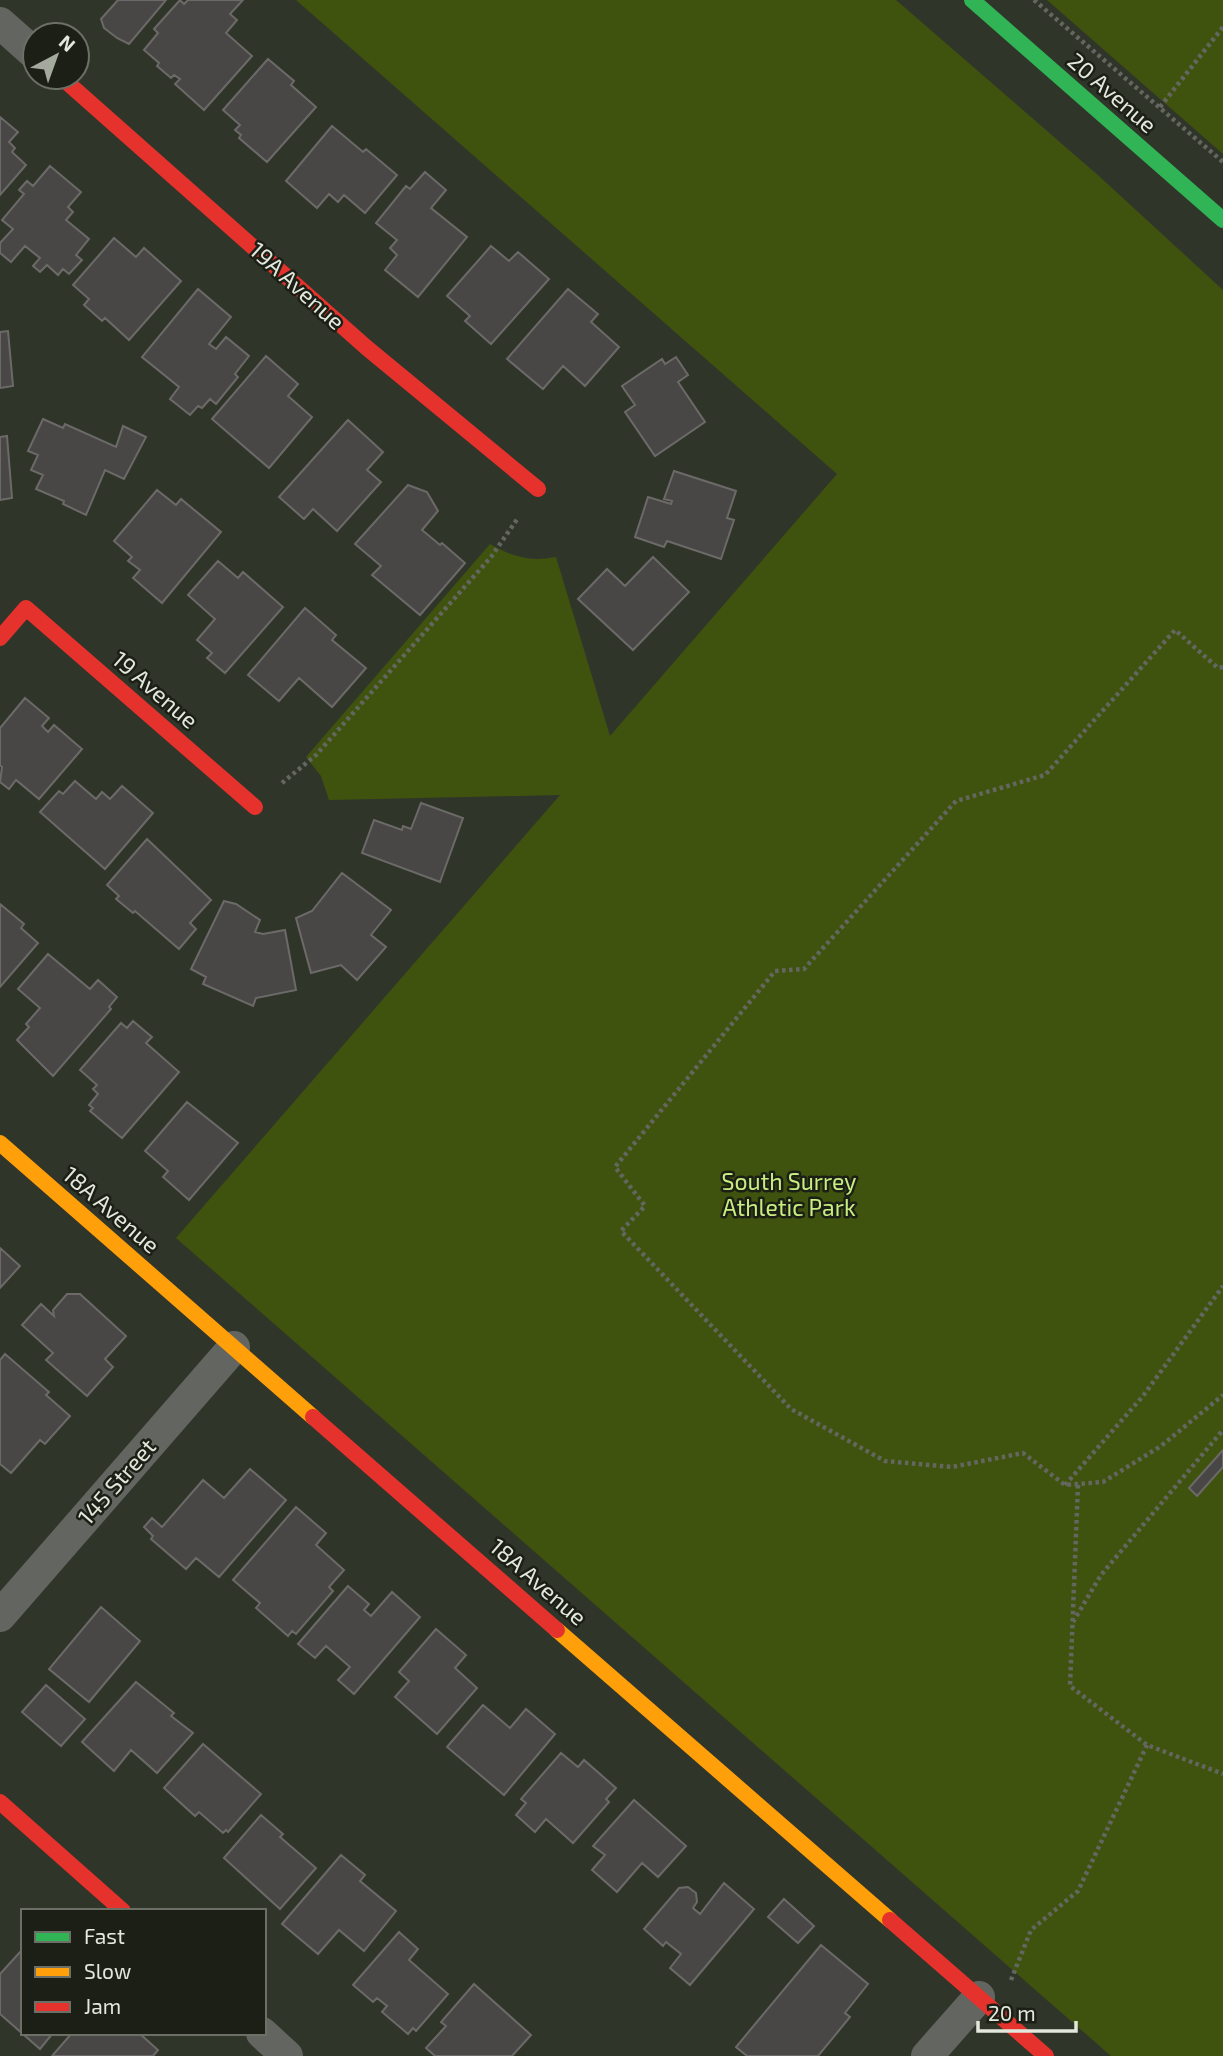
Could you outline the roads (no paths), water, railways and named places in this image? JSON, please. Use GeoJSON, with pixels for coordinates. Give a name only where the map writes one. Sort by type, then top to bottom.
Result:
{"type":"FeatureCollection","features":[{"type":"Feature","properties":{"kind":"street","name":"20 Avenue"},"geometry":{"type":"LineString","coordinates":[[972,0],[1223,220]]}},
{"type":"Feature","properties":{"kind":"street"},"geometry":{"type":"LineString","coordinates":[[0,23],[21,42]]}},
{"type":"Feature","properties":{"kind":"street","name":"19A Avenue"},"geometry":{"type":"LineString","coordinates":[[77,91],[367,348],[538,489]]}},
{"type":"Feature","properties":{"kind":"street","name":"19 Avenue"},"geometry":{"type":"LineString","coordinates":[[0,638],[26,608],[255,807]]}},
{"type":"Feature","properties":{"kind":"street","name":"18A Avenue"},"geometry":{"type":"LineString","coordinates":[[0,1143],[1046,2056]]}},
{"type":"Feature","properties":{"kind":"street","name":"145 Street"},"geometry":{"type":"LineString","coordinates":[[0,1616],[234,1347]]}},
{"type":"Feature","properties":{"kind":"street"},"geometry":{"type":"LineString","coordinates":[[0,1802],[121,1909]]}},
{"type":"Feature","properties":{"kind":"street"},"geometry":{"type":"LineString","coordinates":[[927,2056],[979,1997]]}},
{"type":"Feature","properties":{"kind":"street"},"geometry":{"type":"LineString","coordinates":[[264,2035],[287,2056]]}},
{"type":"Feature","properties":{"kind":"park label","name":"South Surrey Athletic Park"},"geometry":{"type":"Point","coordinates":[789,1195]}}]}
